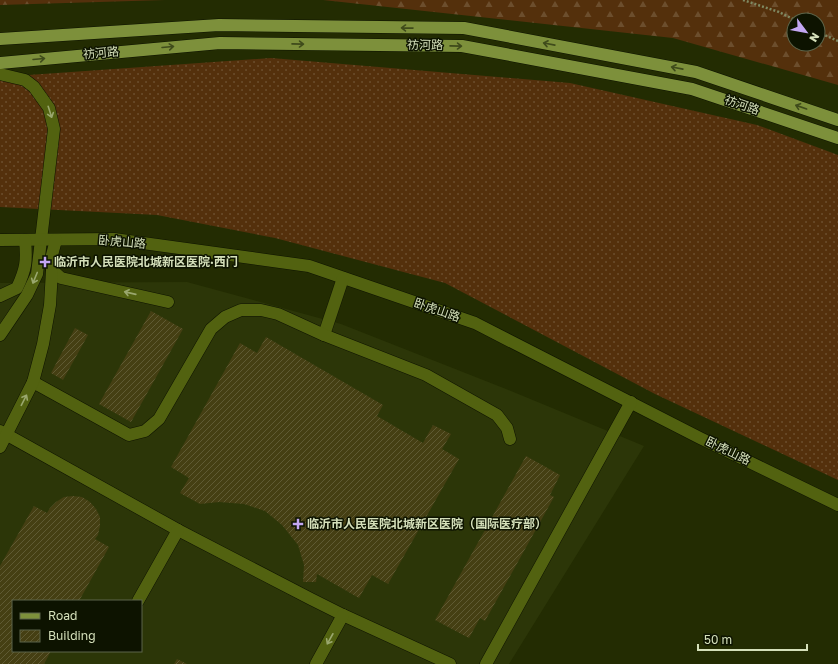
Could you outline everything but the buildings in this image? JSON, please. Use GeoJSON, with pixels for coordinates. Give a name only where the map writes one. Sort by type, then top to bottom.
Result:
{"type":"FeatureCollection","features":[{"type":"Feature","properties":{"kind":"main road","name":"祊河路"},"geometry":{"type":"LineString","coordinates":[[0,39],[219,25],[464,28],[696,72],[838,120]]}},
{"type":"Feature","properties":{"kind":"main road","name":"祊河路"},"geometry":{"type":"LineString","coordinates":[[0,63],[220,43],[462,46],[692,89],[838,138]]}},
{"type":"Feature","properties":{"kind":"street"},"geometry":{"type":"LineString","coordinates":[[0,74],[25,80],[34,87],[49,108],[54,129],[37,274],[27,295],[0,335]]}},
{"type":"Feature","properties":{"kind":"street","name":"卧虎山路"},"geometry":{"type":"LineString","coordinates":[[0,240],[114,239],[309,266],[475,323],[838,505]]}},
{"type":"Feature","properties":{"kind":"street"},"geometry":{"type":"LineString","coordinates":[[0,296],[17,288],[24,272],[26,253],[25,240]]}},
{"type":"Feature","properties":{"kind":"street"},"geometry":{"type":"LineString","coordinates":[[0,448],[4,433],[33,382],[43,344],[47,320],[52,270],[52,254],[56,240]]}},
{"type":"Feature","properties":{"kind":"street"},"geometry":{"type":"LineString","coordinates":[[52,270],[61,278],[168,302]]}},
{"type":"Feature","properties":{"kind":"street"},"geometry":{"type":"LineString","coordinates":[[324,335],[343,278]]}},
{"type":"Feature","properties":{"kind":"street"},"geometry":{"type":"LineString","coordinates":[[33,382],[129,435],[144,431],[159,419],[212,329],[225,317],[241,310],[261,310],[278,314],[324,335],[426,375],[444,384],[497,415],[507,428],[510,439]]}},
{"type":"Feature","properties":{"kind":"street"},"geometry":{"type":"LineString","coordinates":[[486,664],[631,402]]}},
{"type":"Feature","properties":{"kind":"street"},"geometry":{"type":"LineString","coordinates":[[4,433],[178,530],[343,615],[450,664]]}},
{"type":"Feature","properties":{"kind":"street"},"geometry":{"type":"LineString","coordinates":[[139,600],[178,530]]}},
{"type":"Feature","properties":{"kind":"street"},"geometry":{"type":"LineString","coordinates":[[316,664],[343,615]]}},
{"type":"Feature","properties":{"kind":"path"},"geometry":{"type":"LineString","coordinates":[[743,0],[786,15]]}},
{"type":"Feature","properties":{"kind":"path"},"geometry":{"type":"LineString","coordinates":[[826,36],[838,41]]}},
{"type":"Feature","properties":{"kind":"shaded area","name":"临沂市人民医院北城新区医院（国际医疗部）"},"geometry":{"type":"Polygon","coordinates":[[[187,282],[341,324],[506,389],[644,446],[509,664],[0,664],[0,283],[187,282]]]}},
{"type":"Feature","properties":{"kind":"green space"},"geometry":{"type":"Polygon","coordinates":[[[0,0],[165,0],[0,5],[0,0]]]}},
{"type":"Feature","properties":{"kind":"green space"},"geometry":{"type":"Polygon","coordinates":[[[323,0],[838,0],[838,85],[673,38],[323,0]]]}},
{"type":"Feature","properties":{"kind":"green space"},"geometry":{"type":"Polygon","coordinates":[[[271,58],[570,83],[757,125],[838,155],[838,480],[655,394],[445,283],[275,238],[157,215],[0,207],[0,77],[271,58]]]}},
{"type":"Feature","properties":{"kind":"place","name":"临沂市人民医院北城新区医院·西门"},"geometry":{"type":"Point","coordinates":[45,262]}},
{"type":"Feature","properties":{"kind":"place","name":"临沂市人民医院北城新区医院（国际医疗部）"},"geometry":{"type":"Point","coordinates":[298,524]}}]}
